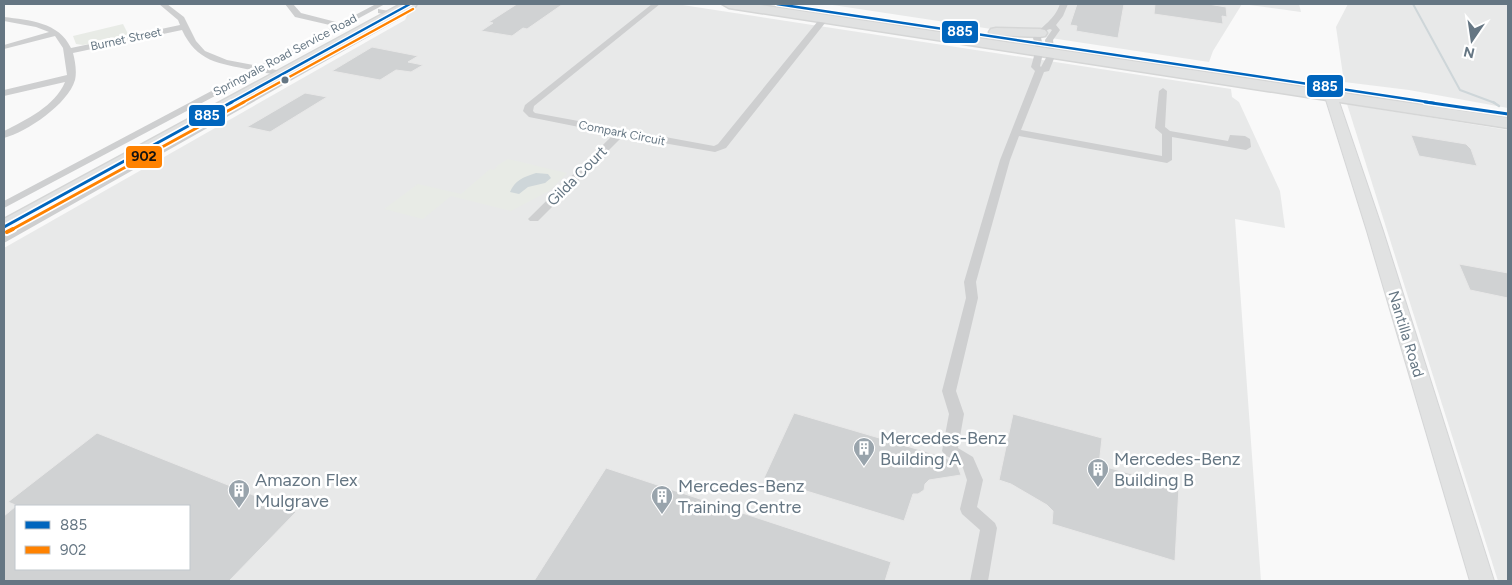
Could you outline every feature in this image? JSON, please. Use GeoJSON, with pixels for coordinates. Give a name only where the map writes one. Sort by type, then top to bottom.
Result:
{"type":"FeatureCollection","features":[{"type":"Feature","properties":{"kind":"highway"},"geometry":{"type":"LineString","coordinates":[[4,214],[62,178],[270,71],[387,8],[410,4]]}},
{"type":"Feature","properties":{"kind":"highway"},"geometry":{"type":"LineString","coordinates":[[729,4],[1022,48],[1030,61],[1046,48]]}},
{"type":"Feature","properties":{"kind":"highway"},"geometry":{"type":"LineString","coordinates":[[776,4],[986,35],[1046,48],[1333,99],[1508,114]]}},
{"type":"Feature","properties":{"kind":"highway"},"geometry":{"type":"LineString","coordinates":[[1046,48],[1086,62],[1094,59],[1313,93],[1325,104],[1333,99],[1371,102],[1508,123]]}},
{"type":"Feature","properties":{"kind":"highway"},"geometry":{"type":"LineString","coordinates":[[6,233],[270,71]]}},
{"type":"Feature","properties":{"kind":"street"},"geometry":{"type":"LineString","coordinates":[[163,4],[181,19],[184,27],[202,53],[226,62],[270,71]]}},
{"type":"Feature","properties":{"kind":"street"},"geometry":{"type":"LineString","coordinates":[[289,4],[298,15],[341,25]]}},
{"type":"Feature","properties":{"kind":"street","name":"Compark Circuit"},"geometry":{"type":"LineString","coordinates":[[656,4],[530,105],[528,111],[532,115],[620,133],[715,149],[722,146],[825,18]]}},
{"type":"Feature","properties":{"kind":"street"},"geometry":{"type":"LineString","coordinates":[[979,581],[989,528],[968,509],[975,480],[968,461],[950,451],[958,411],[957,403],[949,391],[972,298],[970,282],[1005,160],[1064,4]]}},
{"type":"Feature","properties":{"kind":"street","name":"Springvale Road Service Road"},"geometry":{"type":"LineString","coordinates":[[6,233],[393,21],[397,15],[387,8],[341,25],[270,71]]}},
{"type":"Feature","properties":{"kind":"street"},"geometry":{"type":"LineString","coordinates":[[4,19],[41,27],[56,33],[69,51],[71,78],[64,94],[51,106],[26,124],[4,135]]}},
{"type":"Feature","properties":{"kind":"street","name":"Burnet Street"},"geometry":{"type":"LineString","coordinates":[[69,51],[184,27]]}},
{"type":"Feature","properties":{"kind":"street"},"geometry":{"type":"LineString","coordinates":[[4,47],[56,33]]}},
{"type":"Feature","properties":{"kind":"street"},"geometry":{"type":"LineString","coordinates":[[4,93],[71,78]]}},
{"type":"Feature","properties":{"kind":"street"},"geometry":{"type":"LineString","coordinates":[[1164,91],[1160,128],[1167,133],[1233,145]]}},
{"type":"Feature","properties":{"kind":"street","name":"Nantilla Road"},"geometry":{"type":"LineString","coordinates":[[1333,99],[1482,581]]}},
{"type":"Feature","properties":{"kind":"street"},"geometry":{"type":"LineString","coordinates":[[1016,129],[1167,160],[1167,133]]}},
{"type":"Feature","properties":{"kind":"street","name":"Gilda Court"},"geometry":{"type":"LineString","coordinates":[[534,219],[620,133]]}},
{"type":"Feature","properties":{"kind":"street"},"geometry":{"type":"LineString","coordinates":[[4,205],[62,178]]}},
{"type":"Feature","properties":{"kind":"shaded area"},"geometry":{"type":"Polygon","coordinates":[[[420,4],[676,4],[1231,89],[1232,97],[1239,102],[1280,191],[1285,228],[1235,219],[1261,581],[4,581],[4,248],[405,20],[410,9],[420,4]]]}},
{"type":"Feature","properties":{"kind":"shaded area"},"geometry":{"type":"Polygon","coordinates":[[[826,4],[1242,4],[1213,51],[1209,62],[826,4]]]}},
{"type":"Feature","properties":{"kind":"shaded area"},"geometry":{"type":"Polygon","coordinates":[[[1242,4],[1299,4],[1301,12],[1242,4]]]}},
{"type":"Feature","properties":{"kind":"shaded area"},"geometry":{"type":"Polygon","coordinates":[[[1348,4],[1508,4],[1508,108],[1409,90],[1344,82],[1336,27],[1348,4]]]}},
{"type":"Feature","properties":{"kind":"shaded area"},"geometry":{"type":"Polygon","coordinates":[[[123,24],[129,36],[83,45],[76,44],[73,36],[123,24]]]}},
{"type":"Feature","properties":{"kind":"shaded area"},"geometry":{"type":"Polygon","coordinates":[[[1347,104],[1508,130],[1508,581],[1498,581],[1347,104]]]}},
{"type":"Feature","properties":{"kind":"shaded area"},"geometry":{"type":"Polygon","coordinates":[[[508,159],[567,173],[549,191],[511,211],[451,196],[423,219],[384,209],[418,184],[461,194],[490,169],[494,170],[508,159]]]}},
{"type":"Feature","properties":{"kind":"shaded area"},"geometry":{"type":"Polygon","coordinates":[[[536,173],[548,174],[551,178],[545,183],[528,187],[519,194],[510,192],[517,182],[536,173]]]}},
{"type":"Feature","properties":{"kind":"building"},"geometry":{"type":"Polygon","coordinates":[[[517,4],[563,4],[527,29],[523,28],[512,36],[481,31],[493,23],[489,22],[517,4]]]}},
{"type":"Feature","properties":{"kind":"building"},"geometry":{"type":"Polygon","coordinates":[[[1077,4],[1124,4],[1118,38],[1076,31],[1077,26],[1070,25],[1077,4]]]}},
{"type":"Feature","properties":{"kind":"building"},"geometry":{"type":"Polygon","coordinates":[[[1155,4],[1208,4],[1226,7],[1227,17],[1222,16],[1223,24],[1154,14],[1155,4]]]}},
{"type":"Feature","properties":{"kind":"building"},"geometry":{"type":"Polygon","coordinates":[[[372,47],[418,56],[408,62],[423,65],[411,72],[396,70],[380,80],[332,71],[372,47]]]}},
{"type":"Feature","properties":{"kind":"building"},"geometry":{"type":"Polygon","coordinates":[[[305,93],[327,97],[270,132],[247,127],[305,93]]]}},
{"type":"Feature","properties":{"kind":"building"},"geometry":{"type":"Polygon","coordinates":[[[1411,135],[1466,144],[1471,149],[1477,166],[1419,156],[1411,135]]]}},
{"type":"Feature","properties":{"kind":"building"},"geometry":{"type":"Polygon","coordinates":[[[1459,264],[1508,273],[1508,298],[1470,290],[1459,264]]]}},
{"type":"Feature","properties":{"kind":"building","name":"Mercedes-Benz Building A"},"geometry":{"type":"Polygon","coordinates":[[[794,413],[944,457],[957,464],[961,475],[929,480],[925,484],[924,490],[918,494],[913,494],[904,521],[764,478],[794,413]]]}},
{"type":"Feature","properties":{"kind":"building","name":"Mercedes-Benz Building B"},"geometry":{"type":"Polygon","coordinates":[[[1013,414],[1102,438],[1099,465],[1179,487],[1175,561],[1052,524],[1053,511],[1047,505],[1011,484],[999,480],[1013,414]]]}},
{"type":"Feature","properties":{"kind":"building","name":"Amazon Flex Mulgrave"},"geometry":{"type":"Polygon","coordinates":[[[97,433],[296,512],[229,581],[4,581],[4,516],[15,507],[15,570],[190,570],[190,505],[16,505],[8,502],[97,433]]]}},
{"type":"Feature","properties":{"kind":"building","name":"Mercedes-Benz Training Centre"},"geometry":{"type":"Polygon","coordinates":[[[606,468],[891,562],[885,581],[534,581],[606,468]]]}},
{"type":"Feature","properties":{"kind":"waterway"},"geometry":{"type":"LineString","coordinates":[[1413,4],[1460,90],[1494,103]]}},
{"type":"Feature","properties":{"kind":"waterway"},"geometry":{"type":"LineString","coordinates":[[1494,103],[1499,106]]}},
{"type":"Feature","properties":{"kind":"transit line","name":"885"},"geometry":{"type":"LineString","coordinates":[[4,227],[410,4]]}},
{"type":"Feature","properties":{"kind":"transit line","name":"885"},"geometry":{"type":"LineString","coordinates":[[777,4],[1508,114]]}},
{"type":"Feature","properties":{"kind":"transit line","name":"902"},"geometry":{"type":"LineString","coordinates":[[7,232],[413,9]]}},
{"type":"Feature","properties":{"kind":"place","name":"Mercedes-Benz Building A"},"geometry":{"type":"Point","coordinates":[864,467]}},
{"type":"Feature","properties":{"kind":"place","name":"Mercedes-Benz Building B"},"geometry":{"type":"Point","coordinates":[1098,488]}},
{"type":"Feature","properties":{"kind":"place","name":"Amazon Flex Mulgrave"},"geometry":{"type":"Point","coordinates":[239,509]}},
{"type":"Feature","properties":{"kind":"place","name":"Mercedes-Benz Training Centre"},"geometry":{"type":"Point","coordinates":[662,515]}}]}
